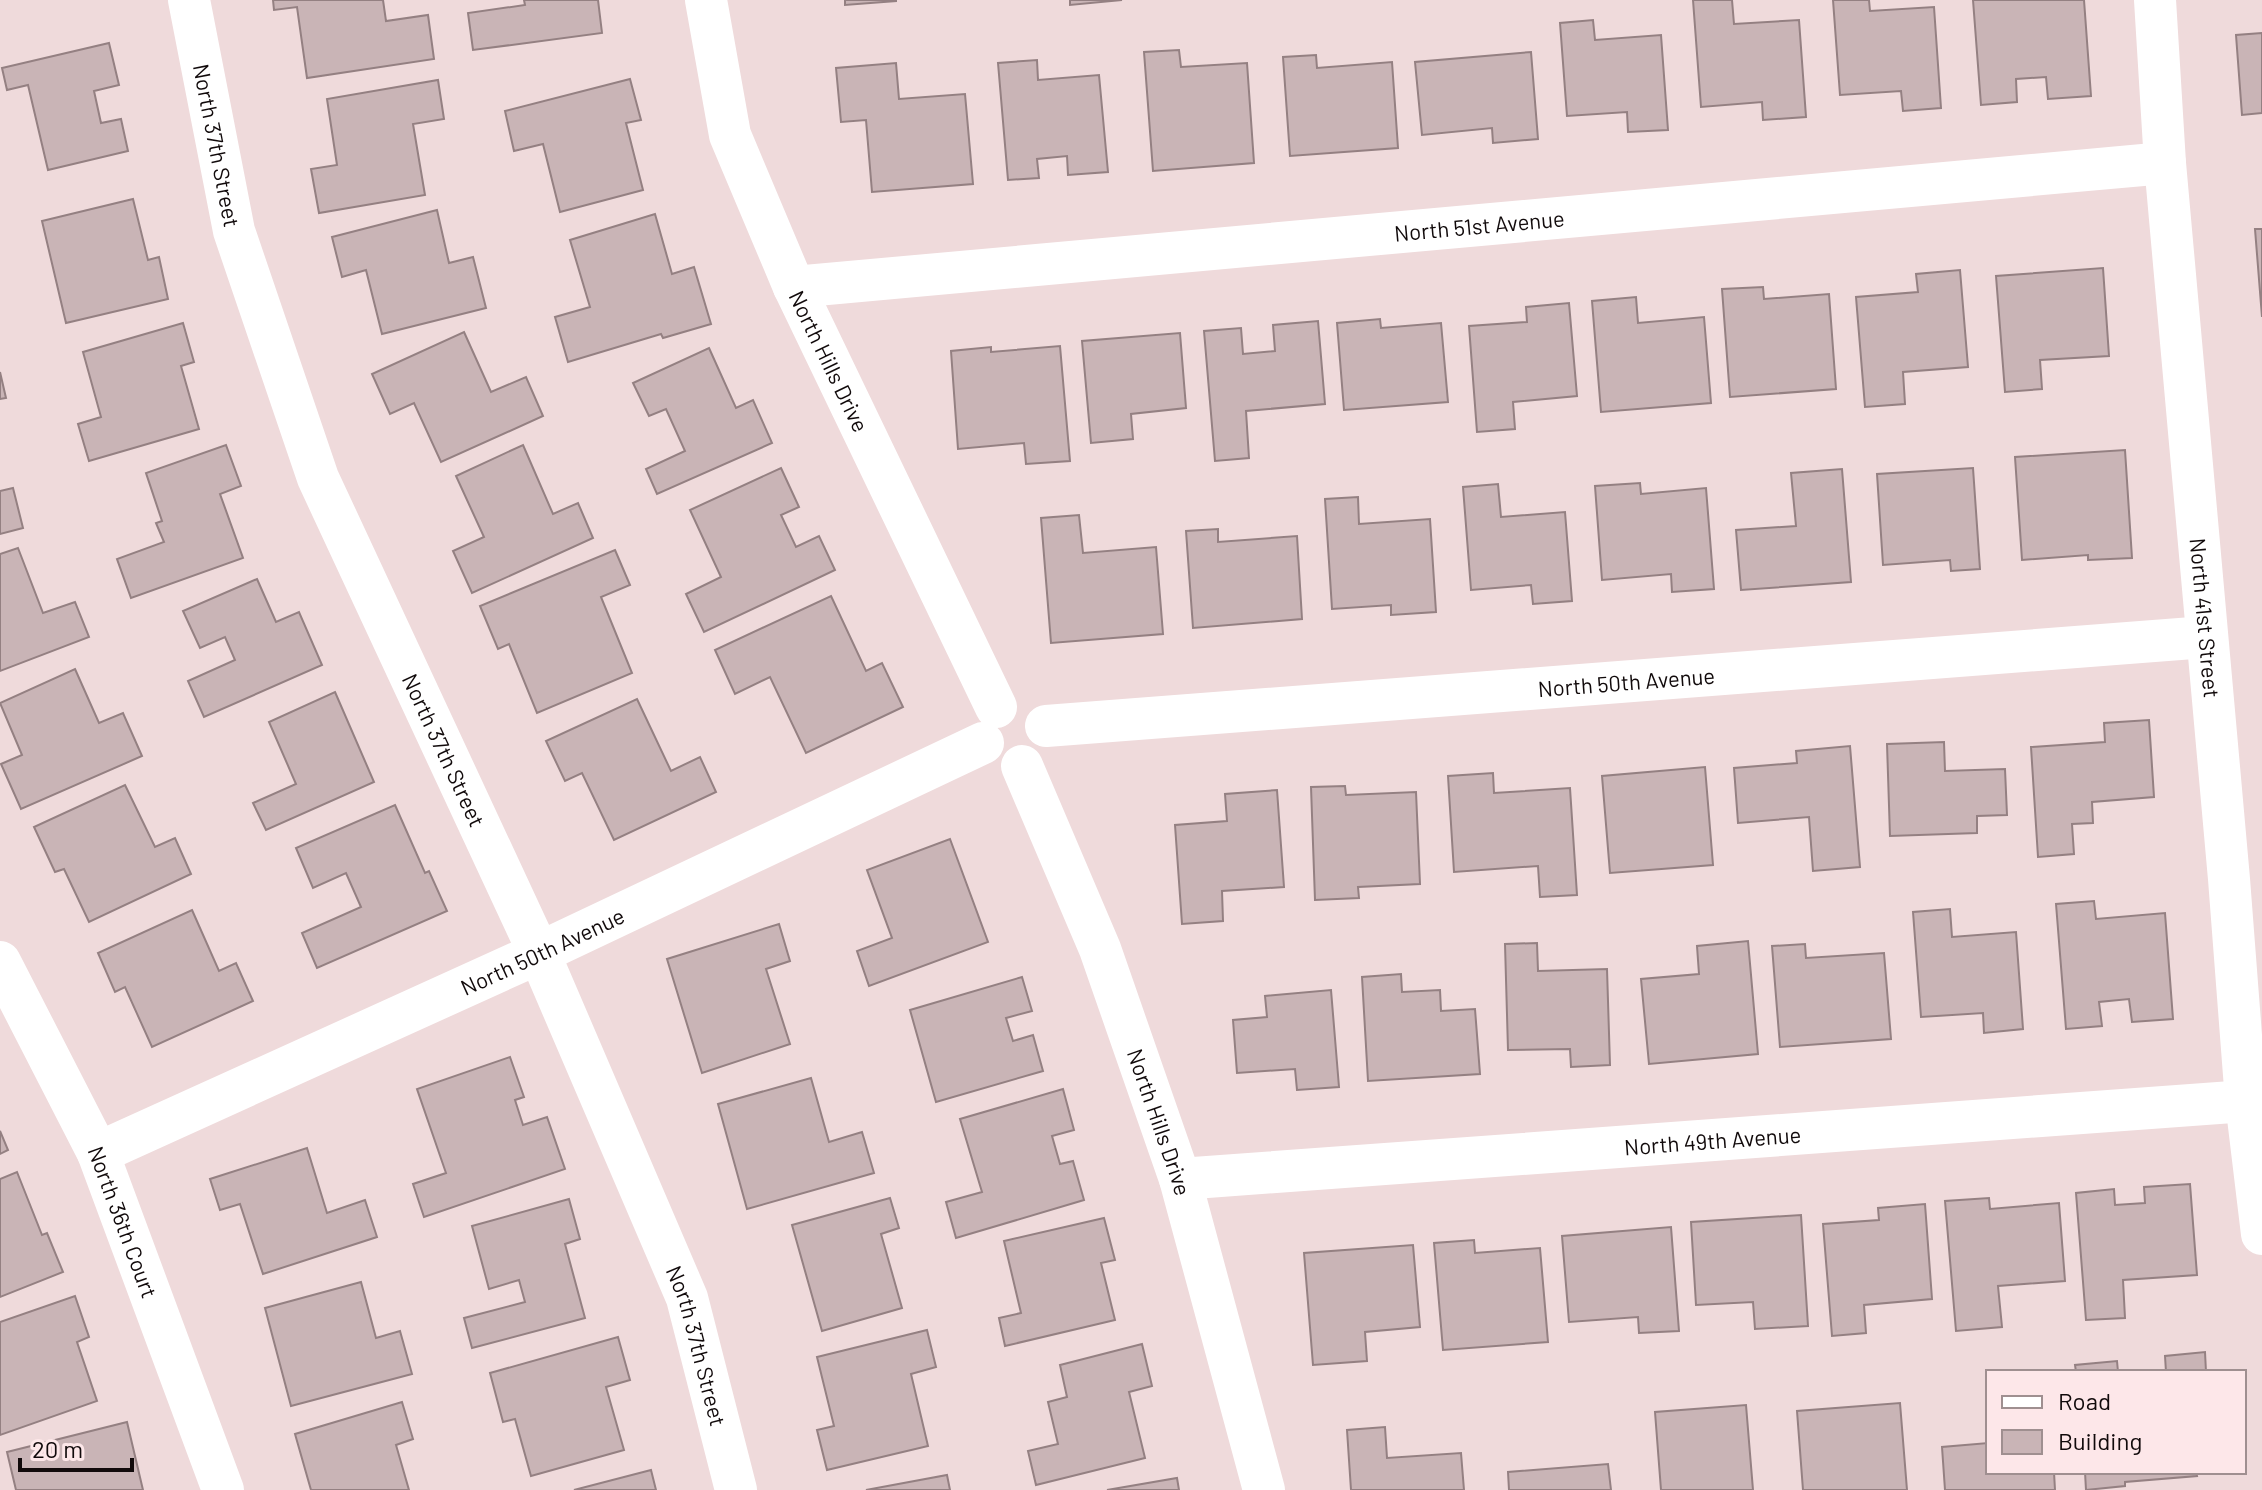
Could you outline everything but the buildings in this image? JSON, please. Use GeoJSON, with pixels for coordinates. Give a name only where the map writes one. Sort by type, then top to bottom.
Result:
{"type":"FeatureCollection","features":[{"type":"Feature","properties":{"kind":"street","name":"North 37th Street"},"geometry":{"type":"LineString","coordinates":[[189,0],[234,231],[318,478],[539,953],[687,1298],[736,1490]]}},
{"type":"Feature","properties":{"kind":"street","name":"North Hills Drive"},"geometry":{"type":"LineString","coordinates":[[706,0],[730,135],[794,287],[989,725]]}},
{"type":"Feature","properties":{"kind":"street","name":"North 41st Street"},"geometry":{"type":"LineString","coordinates":[[2155,0],[2165,163],[2206,637],[2246,878],[2246,1101],[2262,1234]]}},
{"type":"Feature","properties":{"kind":"street","name":"North 51st Avenue"},"geometry":{"type":"LineString","coordinates":[[794,287],[2165,163]]}},
{"type":"Feature","properties":{"kind":"street","name":"North 50th Avenue"},"geometry":{"type":"LineString","coordinates":[[1046,726],[2206,637]]}},
{"type":"Feature","properties":{"kind":"street"},"geometry":{"type":"LineString","coordinates":[[1015,701],[1026,703],[1042,716],[1046,726],[1047,736],[1039,755],[1022,766],[1012,767],[993,759],[989,725],[1015,701]]}},
{"type":"Feature","properties":{"kind":"street","name":"North 50th Avenue"},"geometry":{"type":"LineString","coordinates":[[98,1153],[539,953],[989,725]]}},
{"type":"Feature","properties":{"kind":"street","name":"North Hills Drive"},"geometry":{"type":"LineString","coordinates":[[1022,766],[1100,949],[1180,1179],[1264,1490]]}},
{"type":"Feature","properties":{"kind":"street","name":"North 36th Court"},"geometry":{"type":"LineString","coordinates":[[0,962],[98,1153],[223,1490]]}},
{"type":"Feature","properties":{"kind":"street","name":"North 49th Avenue"},"geometry":{"type":"LineString","coordinates":[[1180,1179],[2246,1101]]}}]}
